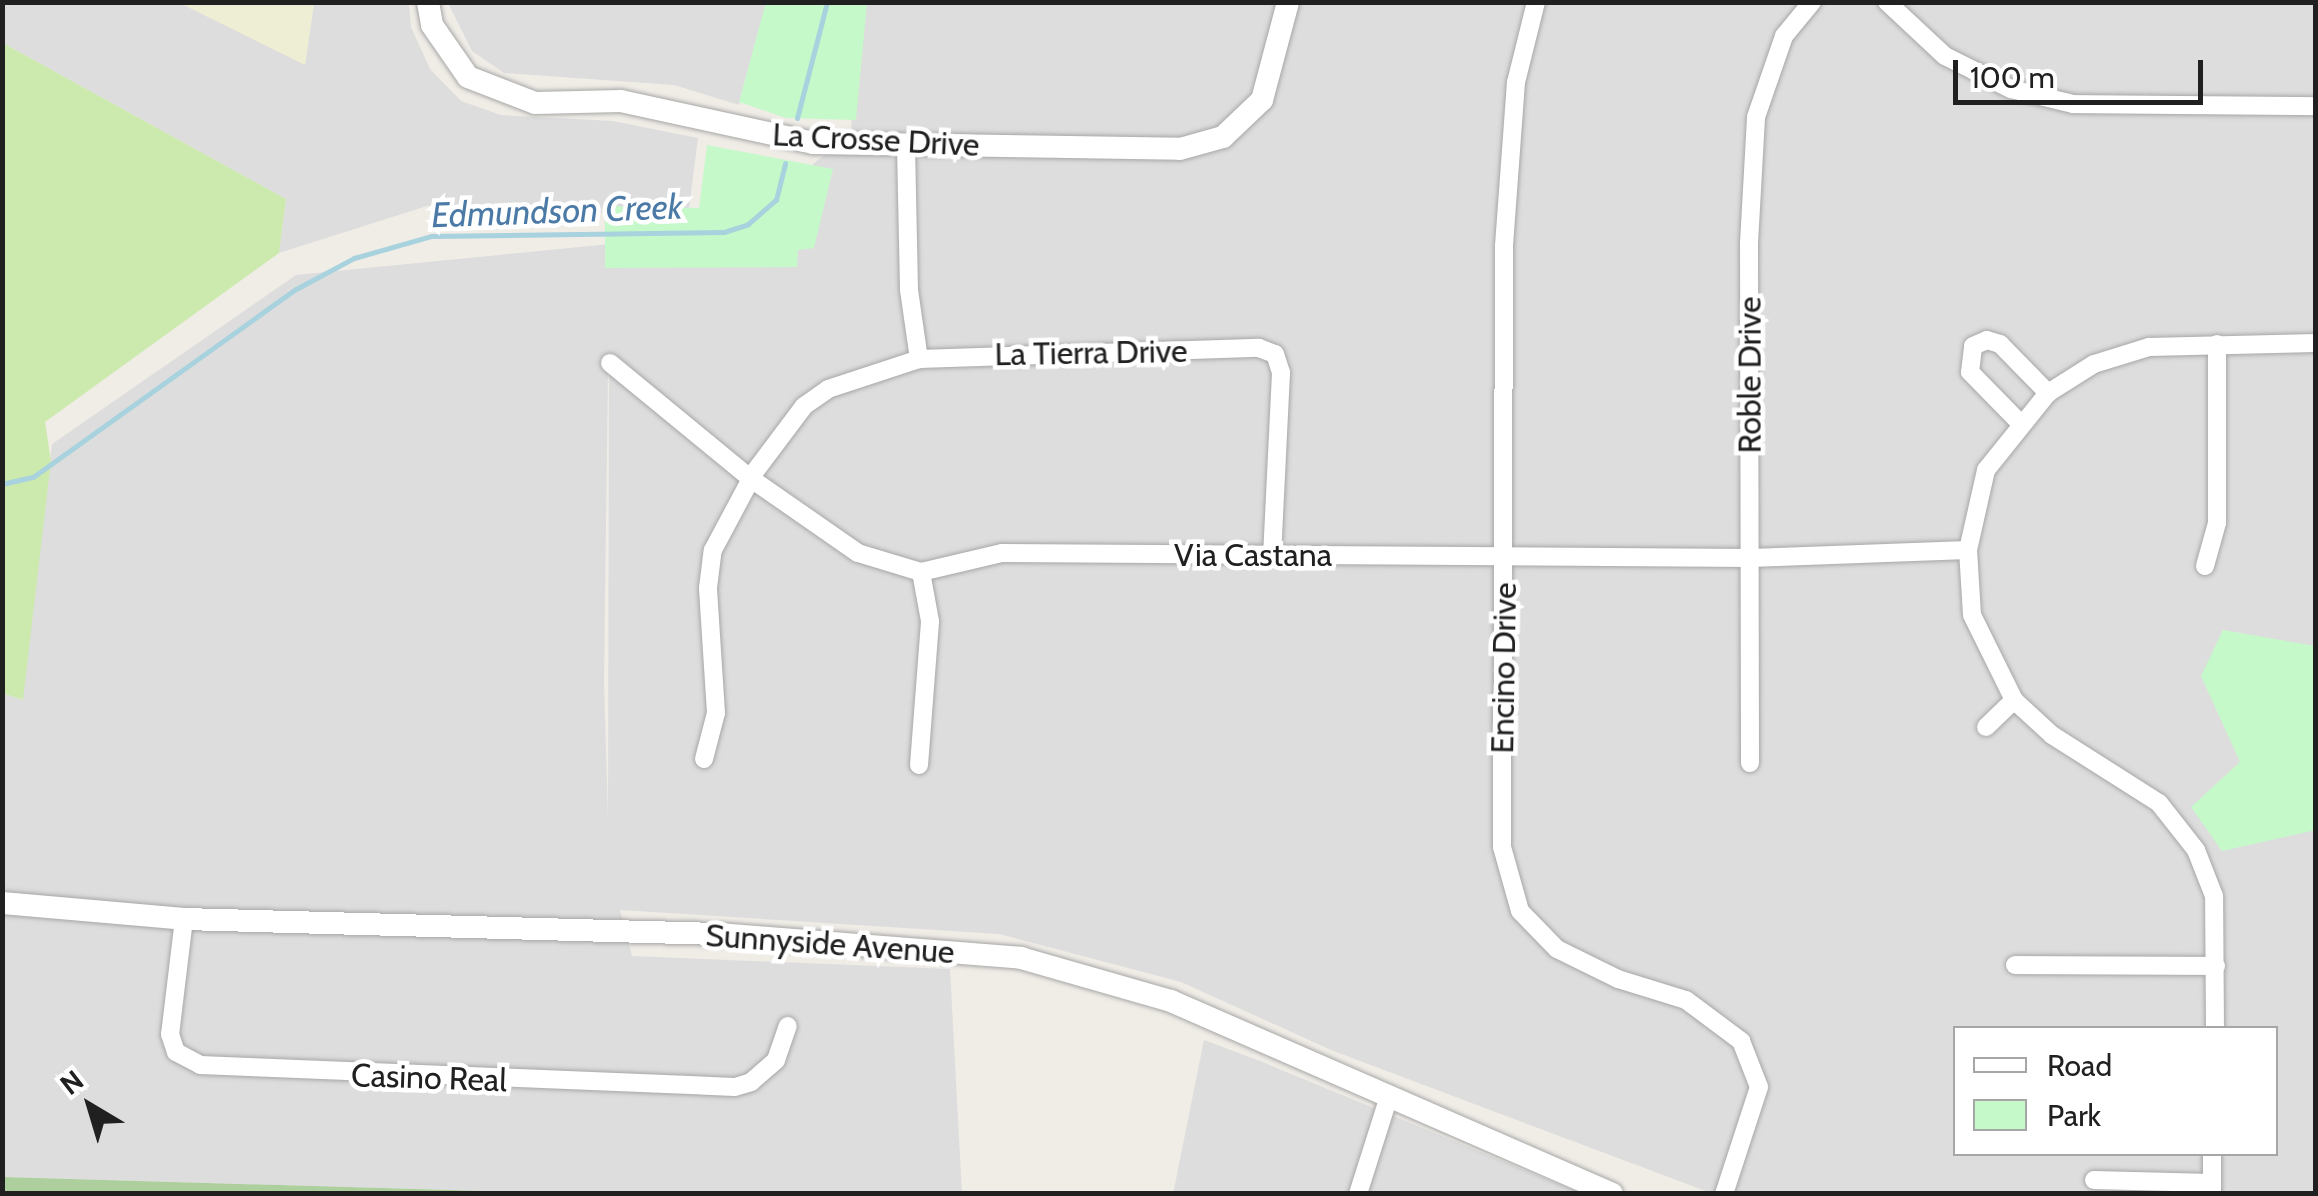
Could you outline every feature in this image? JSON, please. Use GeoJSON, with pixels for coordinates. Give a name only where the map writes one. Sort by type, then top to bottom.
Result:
{"type":"FeatureCollection","features":[{"type":"Feature","properties":{"kind":"street","name":"La Crosse Drive"},"geometry":{"type":"LineString","coordinates":[[428,2],[449,56],[494,92],[536,103],[621,101],[672,109],[781,140],[906,146],[1180,149],[1224,137],[1262,100],[1288,2]]}},
{"type":"Feature","properties":{"kind":"street","name":"Encino Drive"},"geometry":{"type":"LineString","coordinates":[[1536,2],[1516,82],[1504,246],[1506,556],[1502,847],[1520,912],[1557,949],[1618,980],[1686,1000],[1741,1041],[1759,1086],[1724,1194]]}},
{"type":"Feature","properties":{"kind":"street","name":"Roble Drive"},"geometry":{"type":"LineString","coordinates":[[1750,763],[1749,243],[1756,117],[1784,36],[1812,2]]}},
{"type":"Feature","properties":{"kind":"street"},"geometry":{"type":"LineString","coordinates":[[1887,2],[1945,56],[2011,89],[2073,104],[2316,106]]}},
{"type":"Feature","properties":{"kind":"street"},"geometry":{"type":"LineString","coordinates":[[906,146],[910,290],[919,359]]}},
{"type":"Feature","properties":{"kind":"street"},"geometry":{"type":"LineString","coordinates":[[2020,422],[1970,372],[1974,346],[1988,340],[2000,344],[2048,392]]}},
{"type":"Feature","properties":{"kind":"street"},"geometry":{"type":"LineString","coordinates":[[2214,1026],[2214,896],[2196,850],[2160,803],[2052,734],[2014,700],[1972,615],[1968,550],[1986,470],[2020,422],[2048,392],[2094,364],[2149,346],[2316,343]]}},
{"type":"Feature","properties":{"kind":"street"},"geometry":{"type":"LineString","coordinates":[[2205,566],[2217,523],[2217,344]]}},
{"type":"Feature","properties":{"kind":"street","name":"La Tierra Drive"},"geometry":{"type":"LineString","coordinates":[[704,759],[716,713],[708,588],[713,550],[751,477],[804,406],[828,389],[919,359],[1259,348],[1275,354],[1281,373],[1272,555]]}},
{"type":"Feature","properties":{"kind":"street","name":"Via Castana"},"geometry":{"type":"LineString","coordinates":[[610,364],[751,477],[858,554],[920,572],[1002,554],[1750,558],[1968,550]]}},
{"type":"Feature","properties":{"kind":"street"},"geometry":{"type":"LineString","coordinates":[[918,765],[930,621],[920,572]]}},
{"type":"Feature","properties":{"kind":"street"},"geometry":{"type":"LineString","coordinates":[[1986,727],[2014,700]]}},
{"type":"Feature","properties":{"kind":"street","name":"Sunnyside Avenue"},"geometry":{"type":"LineString","coordinates":[[2,903],[184,919],[720,934],[1021,958],[1171,1001],[1612,1194]]}},
{"type":"Feature","properties":{"kind":"street","name":"Casino Real"},"geometry":{"type":"LineString","coordinates":[[184,919],[170,1034],[176,1052],[200,1064],[735,1087],[751,1082],[776,1060],[788,1026]]}},
{"type":"Feature","properties":{"kind":"street"},"geometry":{"type":"LineString","coordinates":[[2015,965],[2216,966]]}},
{"type":"Feature","properties":{"kind":"street"},"geometry":{"type":"LineString","coordinates":[[1358,1194],[1389,1096]]}},
{"type":"Feature","properties":{"kind":"street"},"geometry":{"type":"LineString","coordinates":[[2094,1180],[2212,1188],[2212,1156]]}},
{"type":"Feature","properties":{"kind":"shaded area"},"geometry":{"type":"Polygon","coordinates":[[[3,3],[180,3],[305,64],[314,3],[409,3],[411,27],[430,69],[461,101],[501,115],[613,121],[698,138],[688,216],[427,206],[279,253],[286,199],[3,43],[3,3]]]}},
{"type":"Feature","properties":{"kind":"shaded area"},"geometry":{"type":"Polygon","coordinates":[[[448,3],[768,3],[739,105],[674,85],[504,73],[472,51],[448,3]]]}},
{"type":"Feature","properties":{"kind":"shaded area"},"geometry":{"type":"Polygon","coordinates":[[[866,3],[2315,3],[2315,1193],[1711,1193],[1331,1050],[1181,982],[999,934],[620,910],[632,956],[950,969],[962,1193],[551,1193],[3,1177],[2,693],[22,700],[52,444],[296,275],[610,244],[803,211],[813,164],[851,133],[856,37],[866,3]],[[609,371],[604,681],[608,818],[609,371]]]}},
{"type":"Feature","properties":{"kind":"shaded area"},"geometry":{"type":"Polygon","coordinates":[[[1204,1040],[1260,1061],[1580,1193],[1173,1194],[1204,1040]]]}},
{"type":"Feature","properties":{"kind":"green space"},"geometry":{"type":"Polygon","coordinates":[[[766,2],[867,3],[856,120],[786,118],[739,102],[766,2]]]}},
{"type":"Feature","properties":{"kind":"green space"},"geometry":{"type":"Polygon","coordinates":[[[180,3],[314,3],[305,65],[180,3]]]}},
{"type":"Feature","properties":{"kind":"green space"},"geometry":{"type":"Polygon","coordinates":[[[3,43],[286,199],[279,253],[45,422],[51,461],[23,700],[2,693],[3,43]]]}},
{"type":"Feature","properties":{"kind":"green space"},"geometry":{"type":"Polygon","coordinates":[[[707,145],[833,169],[814,248],[798,250],[797,267],[605,268],[605,206],[699,208],[707,145]]]}},
{"type":"Feature","properties":{"kind":"green space"},"geometry":{"type":"Polygon","coordinates":[[[2223,630],[2315,646],[2316,830],[2222,851],[2191,807],[2240,762],[2201,676],[2223,630]]]}},
{"type":"Feature","properties":{"kind":"green space"},"geometry":{"type":"Polygon","coordinates":[[[3,1177],[551,1193],[3,1194],[3,1177]]]}},
{"type":"Feature","properties":{"kind":"waterway","name":"Edmundson Creek"},"geometry":{"type":"LineString","coordinates":[[797,118],[827,2]]}},
{"type":"Feature","properties":{"kind":"waterway","name":"Edmundson Creek"},"geometry":{"type":"LineString","coordinates":[[2,484],[33,477],[296,289],[354,258],[431,236],[724,232],[748,224],[776,200],[785,163]]}}]}
